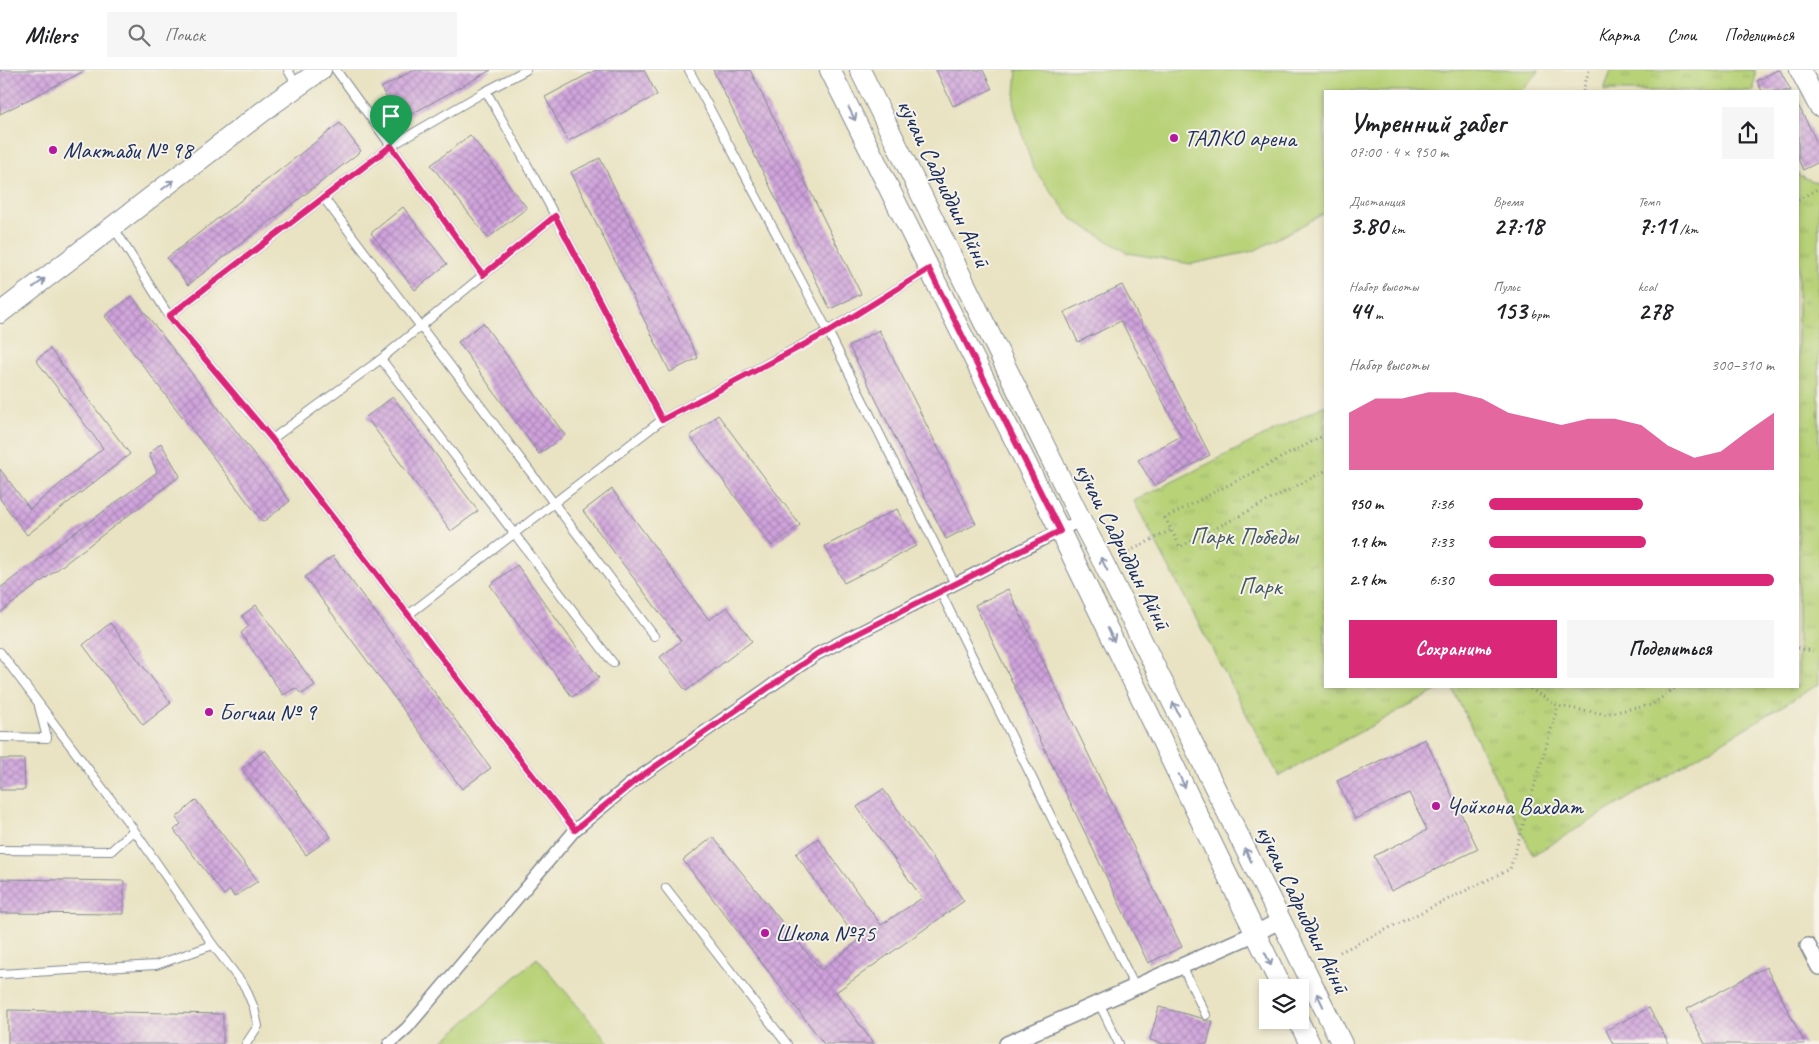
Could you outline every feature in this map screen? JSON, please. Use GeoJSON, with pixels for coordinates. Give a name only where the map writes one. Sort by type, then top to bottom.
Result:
{"type":"FeatureCollection","features":[{"type":"Feature","properties":{"kind":"street"},"geometry":{"type":"LineString","coordinates":[[0,313],[113,227],[293,78],[321,70]]}},
{"type":"Feature","properties":{"kind":"street","name":"кӯчаи Садриддин Айнӣ"},"geometry":{"type":"LineString","coordinates":[[830,70],[1060,531],[1278,979]]}},
{"type":"Feature","properties":{"kind":"street","name":"кӯчаи Садриддин Айнӣ"},"geometry":{"type":"LineString","coordinates":[[860,70],[1081,520],[1342,1044]]}},
{"type":"Feature","properties":{"kind":"street"},"geometry":{"type":"LineString","coordinates":[[1800,70],[1819,106]]}},
{"type":"Feature","properties":{"kind":"street"},"geometry":{"type":"LineString","coordinates":[[389,1044],[407,1028],[575,830],[636,780],[817,654],[1081,520]]}},
{"type":"Feature","properties":{"kind":"street"},"geometry":{"type":"LineString","coordinates":[[1007,1044],[1256,933],[1281,920]]}},
{"type":"Feature","properties":{"kind":"street"},"geometry":{"type":"LineString","coordinates":[[1808,946],[1819,967]]}},
{"type":"Feature","properties":{"kind":"street"},"geometry":{"type":"LineString","coordinates":[[1302,1029],[1310,1044]]}},
{"type":"Feature","properties":{"kind":"lane"},"geometry":{"type":"LineString","coordinates":[[336,70],[483,275]]}},
{"type":"Feature","properties":{"kind":"lane"},"geometry":{"type":"LineString","coordinates":[[169,316],[391,146],[526,70]]}},
{"type":"Feature","properties":{"kind":"lane"},"geometry":{"type":"LineString","coordinates":[[689,70],[828,332],[955,584]]}},
{"type":"Feature","properties":{"kind":"lane"},"geometry":{"type":"LineString","coordinates":[[486,91],[555,216],[662,420]]}},
{"type":"Feature","properties":{"kind":"lane"},"geometry":{"type":"LineString","coordinates":[[323,198],[654,636]]}},
{"type":"Feature","properties":{"kind":"lane"},"geometry":{"type":"LineString","coordinates":[[272,439],[381,359],[555,216]]}},
{"type":"Feature","properties":{"kind":"lane"},"geometry":{"type":"LineString","coordinates":[[113,227],[169,316],[272,439],[575,830]]}},
{"type":"Feature","properties":{"kind":"lane"},"geometry":{"type":"LineString","coordinates":[[408,615],[662,420],[828,332],[929,269]]}},
{"type":"Feature","properties":{"kind":"lane"},"geometry":{"type":"LineString","coordinates":[[381,359],[613,663]]}},
{"type":"Feature","properties":{"kind":"lane"},"geometry":{"type":"LineString","coordinates":[[940,591],[1134,987]]}},
{"type":"Feature","properties":{"kind":"lane"},"geometry":{"type":"LineString","coordinates":[[0,652],[134,830],[213,945],[245,987],[254,1008],[258,1026],[246,1044]]}},
{"type":"Feature","properties":{"kind":"lane"},"geometry":{"type":"LineString","coordinates":[[0,737],[47,738],[38,702]]}},
{"type":"Feature","properties":{"kind":"lane"},"geometry":{"type":"LineString","coordinates":[[0,850],[111,851],[134,830]]}},
{"type":"Feature","properties":{"kind":"lane"},"geometry":{"type":"LineString","coordinates":[[666,888],[788,1044]]}},
{"type":"Feature","properties":{"kind":"lane"},"geometry":{"type":"LineString","coordinates":[[0,974],[156,965],[213,945]]}},
{"type":"Feature","properties":{"kind":"lane"},"geometry":{"type":"LineString","coordinates":[[1182,966],[1206,1015]]}},
{"type":"Feature","properties":{"kind":"lane"},"geometry":{"type":"LineString","coordinates":[[1099,1002],[1118,1044]]}},
{"type":"Feature","properties":{"kind":"path"},"geometry":{"type":"LineString","coordinates":[[1583,90],[1589,70]]}},
{"type":"Feature","properties":{"kind":"path"},"geometry":{"type":"LineString","coordinates":[[1799,199],[1819,188]]}},
{"type":"Feature","properties":{"kind":"path"},"geometry":{"type":"LineString","coordinates":[[1324,436],[1165,518],[1180,547],[1324,472]]}},
{"type":"Feature","properties":{"kind":"path"},"geometry":{"type":"LineString","coordinates":[[1104,564],[1171,530]]}},
{"type":"Feature","properties":{"kind":"path"},"geometry":{"type":"LineString","coordinates":[[1799,648],[1813,651]]}},
{"type":"Feature","properties":{"kind":"path"},"geometry":{"type":"LineString","coordinates":[[1529,688],[1558,706],[1605,714],[1651,705],[1675,688]]}},
{"type":"Feature","properties":{"kind":"path"},"geometry":{"type":"LineString","coordinates":[[1340,952],[1510,870],[1558,706]]}},
{"type":"Feature","properties":{"kind":"green space","name":"ТАЛКО арена"},"geometry":{"type":"Polygon","coordinates":[[[1017,70],[1539,70],[1522,90],[1324,90],[1324,214],[1254,251],[1191,264],[1128,253],[1072,219],[1033,168],[1014,107],[1017,70]]]}},
{"type":"Feature","properties":{"kind":"green space"},"geometry":{"type":"Polygon","coordinates":[[[1611,70],[1755,70],[1754,90],[1604,90],[1611,70]]]}},
{"type":"Feature","properties":{"kind":"green space"},"geometry":{"type":"Polygon","coordinates":[[[1799,176],[1819,183],[1819,684],[1533,855],[1452,688],[1799,688],[1799,176]]]}},
{"type":"Feature","properties":{"kind":"green space","name":"Парк Победы"},"geometry":{"type":"Polygon","coordinates":[[[1324,406],[1324,688],[1441,688],[1279,776],[1134,501],[1324,406]]]}},
{"type":"Feature","properties":{"kind":"green space"},"geometry":{"type":"Polygon","coordinates":[[[537,958],[610,1044],[440,1044],[537,958]]]}},
{"type":"Feature","properties":{"kind":"building"},"geometry":{"type":"Polygon","coordinates":[[[0,70],[86,70],[0,114],[0,70]]]}},
{"type":"Feature","properties":{"kind":"building"},"geometry":{"type":"Polygon","coordinates":[[[414,70],[491,70],[399,121],[381,88],[414,70]]]}},
{"type":"Feature","properties":{"kind":"building"},"geometry":{"type":"Polygon","coordinates":[[[596,70],[644,70],[657,95],[568,141],[545,97],[596,70]]]}},
{"type":"Feature","properties":{"kind":"building"},"geometry":{"type":"Polygon","coordinates":[[[713,70],[750,70],[861,294],[830,309],[713,70]]]}},
{"type":"Feature","properties":{"kind":"building"},"geometry":{"type":"Polygon","coordinates":[[[936,70],[983,70],[992,89],[953,106],[936,70]]]}},
{"type":"Feature","properties":{"kind":"building"},"geometry":{"type":"Polygon","coordinates":[[[1780,70],[1790,90],[1762,90],[1757,81],[1780,70]]]}},
{"type":"Feature","properties":{"kind":"building"},"geometry":{"type":"Polygon","coordinates":[[[1799,107],[1819,146],[1819,162],[1803,170],[1799,161],[1799,107]]]}},
{"type":"Feature","properties":{"kind":"building"},"geometry":{"type":"Polygon","coordinates":[[[340,123],[361,151],[188,285],[167,258],[340,123]]]}},
{"type":"Feature","properties":{"kind":"building"},"geometry":{"type":"Polygon","coordinates":[[[470,135],[527,208],[488,238],[431,165],[470,135]]]}},
{"type":"Feature","properties":{"kind":"building"},"geometry":{"type":"Polygon","coordinates":[[[600,158],[698,358],[670,372],[571,172],[600,158]]]}},
{"type":"Feature","properties":{"kind":"building"},"geometry":{"type":"Polygon","coordinates":[[[403,207],[447,264],[415,290],[371,233],[403,207]]]}},
{"type":"Feature","properties":{"kind":"building"},"geometry":{"type":"Polygon","coordinates":[[[1122,285],[1210,455],[1154,486],[1138,460],[1181,436],[1121,321],[1078,342],[1064,312],[1122,285]]]}},
{"type":"Feature","properties":{"kind":"building"},"geometry":{"type":"Polygon","coordinates":[[[132,296],[290,501],[263,522],[105,316],[132,296]]]}},
{"type":"Feature","properties":{"kind":"building"},"geometry":{"type":"Polygon","coordinates":[[[483,323],[565,435],[539,454],[458,342],[483,323]]]}},
{"type":"Feature","properties":{"kind":"building"},"geometry":{"type":"Polygon","coordinates":[[[879,330],[976,524],[946,539],[849,346],[879,330]]]}},
{"type":"Feature","properties":{"kind":"building"},"geometry":{"type":"Polygon","coordinates":[[[50,349],[130,454],[27,535],[0,499],[0,469],[30,509],[103,448],[36,360],[50,349]]]}},
{"type":"Feature","properties":{"kind":"building"},"geometry":{"type":"Polygon","coordinates":[[[393,397],[478,511],[451,531],[366,417],[393,397]]]}},
{"type":"Feature","properties":{"kind":"building"},"geometry":{"type":"Polygon","coordinates":[[[718,415],[800,525],[772,546],[690,436],[718,415]]]}},
{"type":"Feature","properties":{"kind":"building"},"geometry":{"type":"Polygon","coordinates":[[[161,443],[180,476],[0,613],[0,588],[157,472],[149,454],[161,443]]]}},
{"type":"Feature","properties":{"kind":"building"},"geometry":{"type":"Polygon","coordinates":[[[612,489],[709,620],[727,607],[752,641],[686,691],[660,657],[681,641],[583,511],[612,489]]]}},
{"type":"Feature","properties":{"kind":"building"},"geometry":{"type":"Polygon","coordinates":[[[897,509],[916,546],[844,583],[825,546],[897,509]]]}},
{"type":"Feature","properties":{"kind":"building"},"geometry":{"type":"Polygon","coordinates":[[[333,556],[491,768],[462,789],[305,577],[333,556]]]}},
{"type":"Feature","properties":{"kind":"building"},"geometry":{"type":"Polygon","coordinates":[[[517,565],[599,678],[572,697],[490,585],[517,565]]]}},
{"type":"Feature","properties":{"kind":"building"},"geometry":{"type":"Polygon","coordinates":[[[1008,589],[1182,947],[1148,963],[975,605],[1008,589]]]}},
{"type":"Feature","properties":{"kind":"building"},"geometry":{"type":"Polygon","coordinates":[[[256,605],[315,685],[302,694],[295,688],[283,695],[241,633],[249,626],[242,616],[256,605]]]}},
{"type":"Feature","properties":{"kind":"building"},"geometry":{"type":"Polygon","coordinates":[[[110,623],[171,703],[143,725],[83,645],[110,623]]]}},
{"type":"Feature","properties":{"kind":"building","name":"Чойхона Вахдат"},"geometry":{"type":"Polygon","coordinates":[[[1425,739],[1478,849],[1391,891],[1374,856],[1427,830],[1409,793],[1355,819],[1337,781],[1425,739]]]}},
{"type":"Feature","properties":{"kind":"building"},"geometry":{"type":"Polygon","coordinates":[[[265,750],[331,837],[306,855],[242,769],[265,750]]]}},
{"type":"Feature","properties":{"kind":"building"},"geometry":{"type":"Polygon","coordinates":[[[0,759],[24,759],[25,790],[0,790],[0,759]]]}},
{"type":"Feature","properties":{"kind":"building","name":"Школа №75"},"geometry":{"type":"Polygon","coordinates":[[[883,789],[964,901],[836,992],[874,1044],[824,1044],[683,860],[713,837],[821,970],[858,941],[796,854],[818,838],[881,925],[922,898],[857,807],[883,789]]]}},
{"type":"Feature","properties":{"kind":"building"},"geometry":{"type":"Polygon","coordinates":[[[196,800],[258,881],[234,897],[230,890],[224,895],[174,830],[181,824],[176,818],[196,800]]]}},
{"type":"Feature","properties":{"kind":"building"},"geometry":{"type":"Polygon","coordinates":[[[0,879],[124,881],[124,914],[0,913],[0,879]]]}},
{"type":"Feature","properties":{"kind":"building"},"geometry":{"type":"Polygon","coordinates":[[[1766,967],[1805,1044],[1705,1044],[1687,1009],[1766,967]]]}},
{"type":"Feature","properties":{"kind":"building"},"geometry":{"type":"Polygon","coordinates":[[[1159,1007],[1201,1018],[1205,1021],[1213,1021],[1207,1044],[1164,1044],[1150,1040],[1159,1007]]]}},
{"type":"Feature","properties":{"kind":"building"},"geometry":{"type":"Polygon","coordinates":[[[1649,1008],[1669,1044],[1613,1044],[1606,1030],[1649,1008]]]}},
{"type":"Feature","properties":{"kind":"building"},"geometry":{"type":"Polygon","coordinates":[[[8,1010],[223,1014],[223,1044],[8,1044],[8,1010]]]}},
{"type":"Feature","properties":{"kind":"place","name":"ТАЛКО арена"},"geometry":{"type":"Point","coordinates":[1174,138]}},
{"type":"Feature","properties":{"kind":"place","name":"Мактаби № 98"},"geometry":{"type":"Point","coordinates":[53,150]}},
{"type":"Feature","properties":{"kind":"place","name":"Богчаи № 9"},"geometry":{"type":"Point","coordinates":[209,712]}},
{"type":"Feature","properties":{"kind":"place","name":"Чойхона Вахдат"},"geometry":{"type":"Point","coordinates":[1436,806]}},
{"type":"Feature","properties":{"kind":"place","name":"Школа №75"},"geometry":{"type":"Point","coordinates":[765,933]}},
{"type":"Feature","properties":{"kind":"route"},"geometry":{"type":"LineString","coordinates":[[391,146],[483,275],[555,216],[662,420],[828,332],[929,269],[1060,531],[817,654],[636,780],[575,830],[272,439],[169,316],[391,146]]}},
{"type":"Feature","properties":{"kind":"park label","name":"Парк"},"geometry":{"type":"Point","coordinates":[1260,586]}}]}
